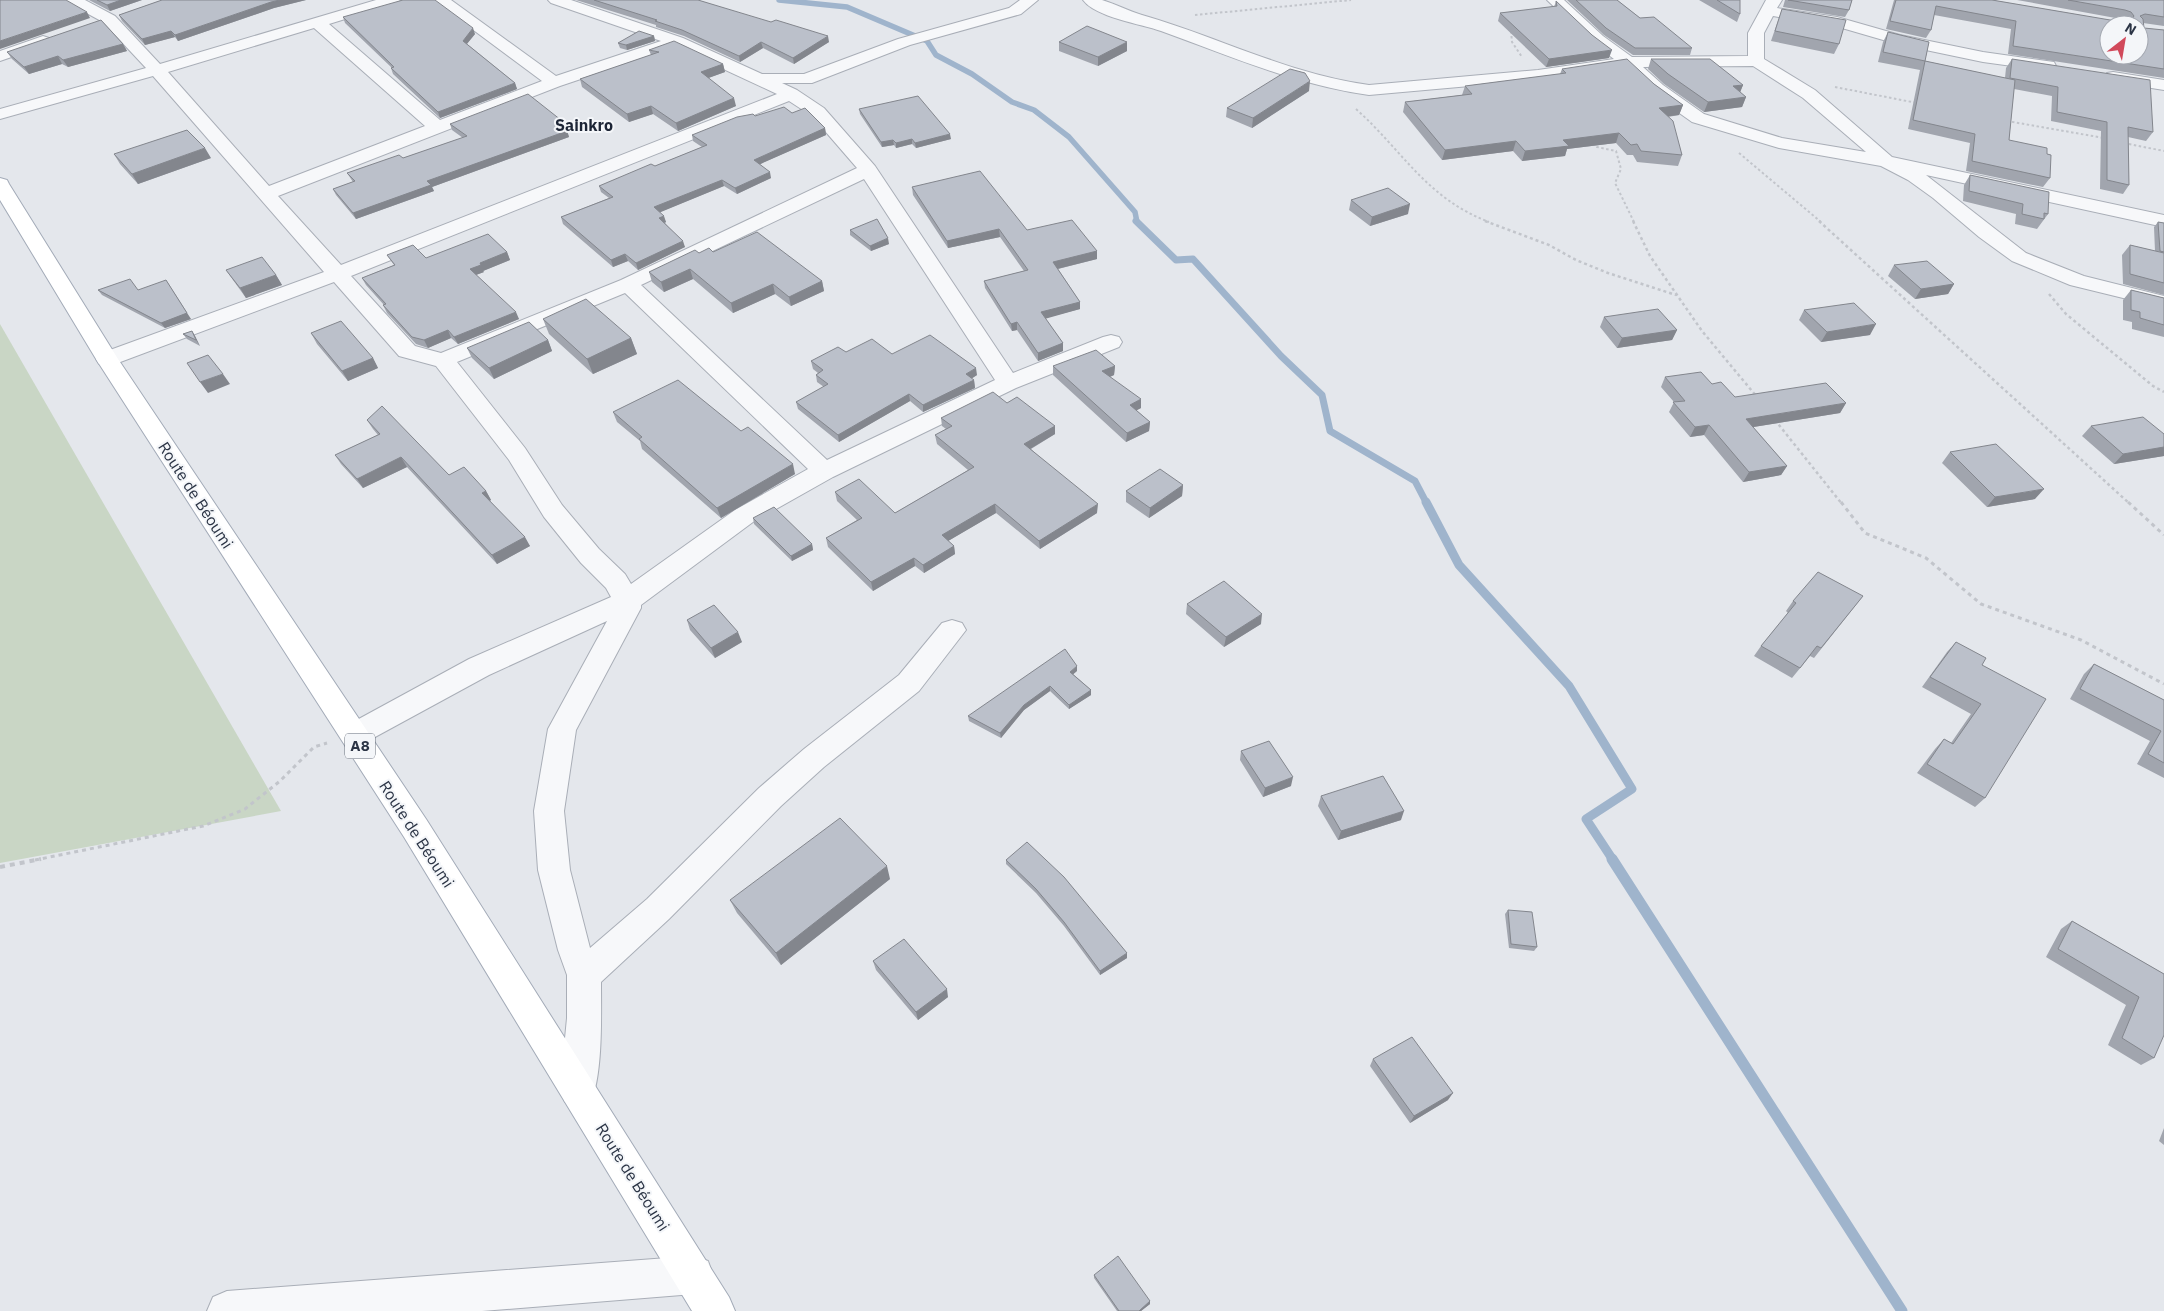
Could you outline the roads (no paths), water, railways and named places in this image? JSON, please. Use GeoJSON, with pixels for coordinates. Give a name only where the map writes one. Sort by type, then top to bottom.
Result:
{"type":"FeatureCollection","features":[{"type":"Feature","properties":{"kind":"main road","name":"Route de Béoumi"},"geometry":{"type":"LineString","coordinates":[[0,184],[108,359],[415,828],[715,1311]]}},
{"type":"Feature","properties":{"kind":"street"},"geometry":{"type":"LineString","coordinates":[[73,0],[109,19],[157,70],[407,351],[424,357],[443,360],[628,284],[868,170]]}},
{"type":"Feature","properties":{"kind":"street"},"geometry":{"type":"LineString","coordinates":[[0,114],[157,70],[392,0]]}},
{"type":"Feature","properties":{"kind":"street"},"geometry":{"type":"LineString","coordinates":[[441,0],[554,82]]}},
{"type":"Feature","properties":{"kind":"street"},"geometry":{"type":"LineString","coordinates":[[556,0],[677,40],[791,94],[818,112],[868,170],[1008,383]]}},
{"type":"Feature","properties":{"kind":"street"},"geometry":{"type":"LineString","coordinates":[[752,77],[806,78],[904,42],[1015,11],[1030,0]]}},
{"type":"Feature","properties":{"kind":"street"},"geometry":{"type":"LineString","coordinates":[[1091,0],[1103,9],[1162,26],[1284,72],[1319,83],[1369,90],[1538,76],[1628,62],[1756,61],[1808,94],[1863,139],[1886,161],[1915,176],[1940,194],[1986,233],[2019,257],[2078,281],[2164,302]]}},
{"type":"Feature","properties":{"kind":"street"},"geometry":{"type":"LineString","coordinates":[[1555,0],[1597,39],[1628,62],[1657,89],[1698,118],[1778,143],[1886,161],[2164,222]]}},
{"type":"Feature","properties":{"kind":"street"},"geometry":{"type":"LineString","coordinates":[[1756,61],[1756,33],[1771,5],[1897,39],[1983,58],[2064,68]]}},
{"type":"Feature","properties":{"kind":"street"},"geometry":{"type":"LineString","coordinates":[[318,23],[437,128]]}},
{"type":"Feature","properties":{"kind":"street"},"geometry":{"type":"LineString","coordinates":[[0,56],[55,38]]}},
{"type":"Feature","properties":{"kind":"street"},"geometry":{"type":"LineString","coordinates":[[266,194],[554,82],[677,40]]}},
{"type":"Feature","properties":{"kind":"street"},"geometry":{"type":"LineString","coordinates":[[2093,73],[2164,85]]}},
{"type":"Feature","properties":{"kind":"street"},"geometry":{"type":"LineString","coordinates":[[108,359],[337,274],[791,94]]}},
{"type":"Feature","properties":{"kind":"street"},"geometry":{"type":"LineString","coordinates":[[628,284],[824,471]]}},
{"type":"Feature","properties":{"kind":"street"},"geometry":{"type":"LineString","coordinates":[[354,736],[479,667],[627,600],[744,516],[824,471],[1008,383],[1111,342]]}},
{"type":"Feature","properties":{"kind":"street"},"geometry":{"type":"LineString","coordinates":[[443,360],[517,454],[553,511],[590,556],[616,581],[627,600],[628,608],[562,729],[549,811],[554,870],[574,950],[584,975],[584,1018],[578,1089]]}},
{"type":"Feature","properties":{"kind":"street"},"geometry":{"type":"LineString","coordinates":[[584,975],[658,909],[770,797],[814,758],[909,683],[952,630]]}},
{"type":"Feature","properties":{"kind":"street"},"geometry":{"type":"LineString","coordinates":[[227,1311],[694,1275]]}},
{"type":"Feature","properties":{"kind":"waterway"},"geometry":{"type":"LineString","coordinates":[[779,0],[847,7],[927,41],[936,55],[972,74],[1012,102],[1034,110],[1069,137],[1135,212],[1137,222]]}},
{"type":"Feature","properties":{"kind":"waterway"},"geometry":{"type":"LineString","coordinates":[[1137,222],[1176,260],[1193,259],[1281,356],[1322,395],[1330,431],[1415,481],[1427,504]]}},
{"type":"Feature","properties":{"kind":"waterway"},"geometry":{"type":"LineString","coordinates":[[1426,502],[1459,565],[1569,686],[1632,789],[1586,819],[1613,860]]}},
{"type":"Feature","properties":{"kind":"waterway"},"geometry":{"type":"LineString","coordinates":[[1612,859],[1902,1311]]}},
{"type":"Feature","properties":{"kind":"district","name":"Sainkro"},"geometry":{"type":"Point","coordinates":[584,125]}}]}
